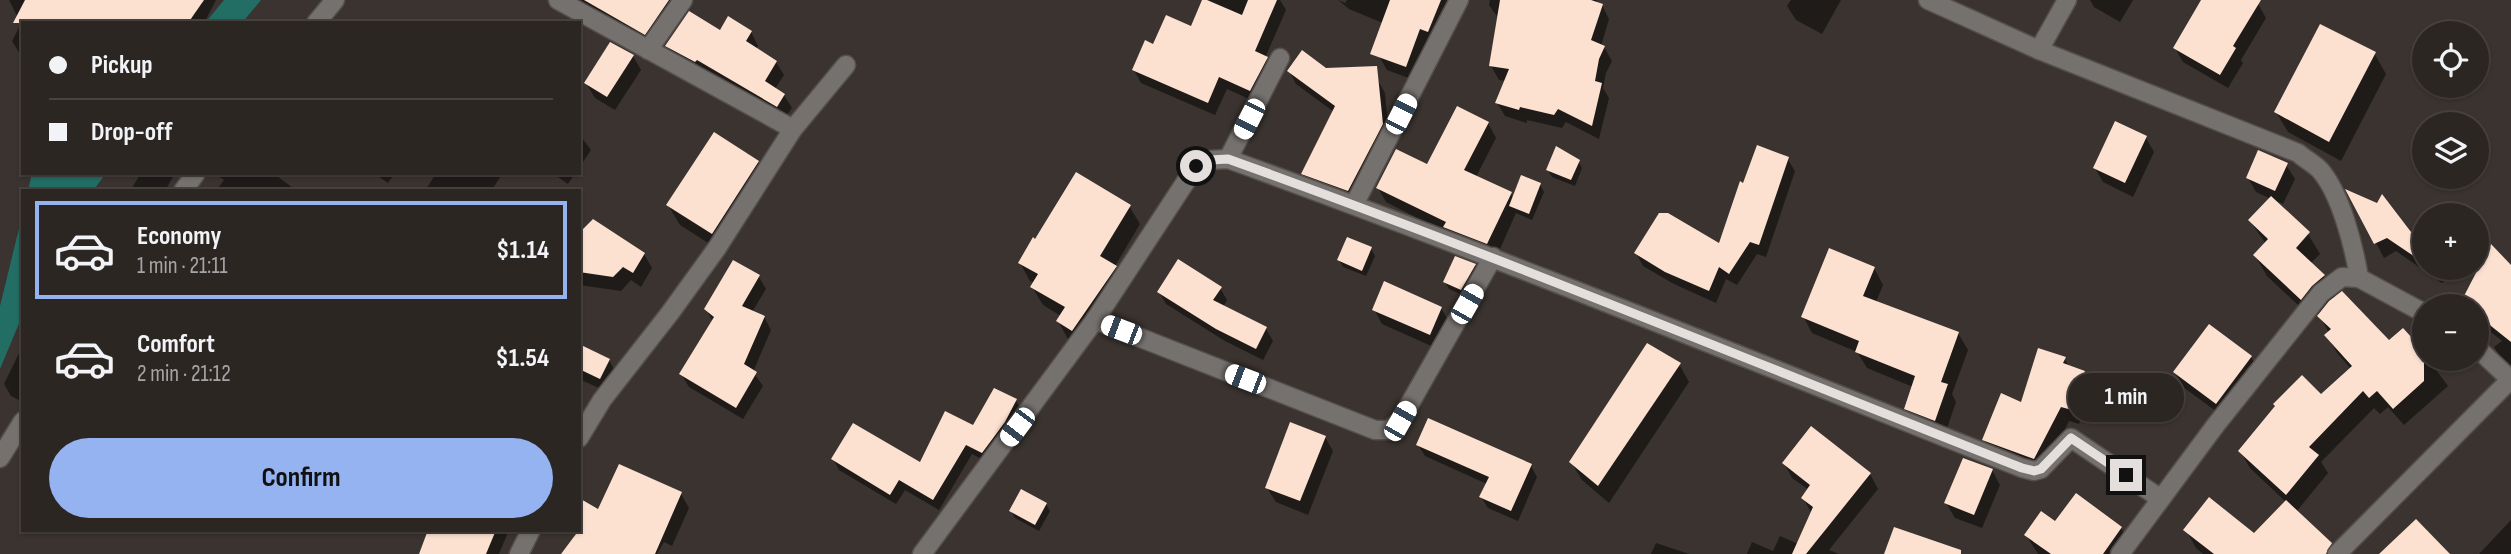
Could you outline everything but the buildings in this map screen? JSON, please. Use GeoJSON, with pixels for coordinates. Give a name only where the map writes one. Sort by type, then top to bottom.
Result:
{"type":"FeatureCollection","features":[{"type":"Feature","properties":{"kind":"street"},"geometry":{"type":"LineString","coordinates":[[318,21],[335,0]]}},
{"type":"Feature","properties":{"kind":"street"},"geometry":{"type":"LineString","coordinates":[[558,0],[793,129]]}},
{"type":"Feature","properties":{"kind":"street"},"geometry":{"type":"LineString","coordinates":[[648,50],[682,0]]}},
{"type":"Feature","properties":{"kind":"street"},"geometry":{"type":"LineString","coordinates":[[1354,205],[1459,0]]}},
{"type":"Feature","properties":{"kind":"street"},"geometry":{"type":"LineString","coordinates":[[1928,0],[2039,50],[2298,153],[2320,170],[2336,199],[2354,248],[2359,278]]}},
{"type":"Feature","properties":{"kind":"street"},"geometry":{"type":"LineString","coordinates":[[2039,50],[2067,0]]}},
{"type":"Feature","properties":{"kind":"street"},"geometry":{"type":"LineString","coordinates":[[1228,159],[1280,58]]}},
{"type":"Feature","properties":{"kind":"street"},"geometry":{"type":"LineString","coordinates":[[581,435],[602,400],[717,248],[793,129],[846,65]]}},
{"type":"Feature","properties":{"kind":"street"},"geometry":{"type":"LineString","coordinates":[[922,554],[1096,320],[1196,166],[1210,160],[1228,159],[1493,257],[2022,468],[2034,471],[2041,469],[2071,438],[2161,499]]}},
{"type":"Feature","properties":{"kind":"street"},"geometry":{"type":"LineString","coordinates":[[185,189],[195,175]]}},
{"type":"Feature","properties":{"kind":"street"},"geometry":{"type":"LineString","coordinates":[[1096,320],[1374,430],[1389,430],[1400,421],[1493,257]]}},
{"type":"Feature","properties":{"kind":"street"},"geometry":{"type":"LineString","coordinates":[[2120,554],[2215,426],[2321,293],[2342,277],[2359,278],[2412,307]]}},
{"type":"Feature","properties":{"kind":"street"},"geometry":{"type":"LineString","coordinates":[[2337,554],[2511,380],[2489,359]]}},
{"type":"Feature","properties":{"kind":"street"},"geometry":{"type":"LineString","coordinates":[[0,458],[21,424]]}},
{"type":"Feature","properties":{"kind":"street"},"geometry":{"type":"LineString","coordinates":[[519,554],[530,532]]}},
{"type":"Feature","properties":{"kind":"water"},"geometry":{"type":"Polygon","coordinates":[[[224,0],[261,0],[244,21],[207,21],[224,0]]]}},
{"type":"Feature","properties":{"kind":"water"},"geometry":{"type":"Polygon","coordinates":[[[32,175],[105,175],[94,189],[28,189],[32,175]]]}},
{"type":"Feature","properties":{"kind":"water"},"geometry":{"type":"Polygon","coordinates":[[[21,220],[21,319],[0,369],[0,306],[21,220]]]}},
{"type":"Feature","properties":{"kind":"route"},"geometry":{"type":"LineString","coordinates":[[1196,166],[1210,160],[1228,159],[1354,205],[1493,257],[2022,468],[2034,471],[2041,469],[2071,438],[2126,475]]}}]}
